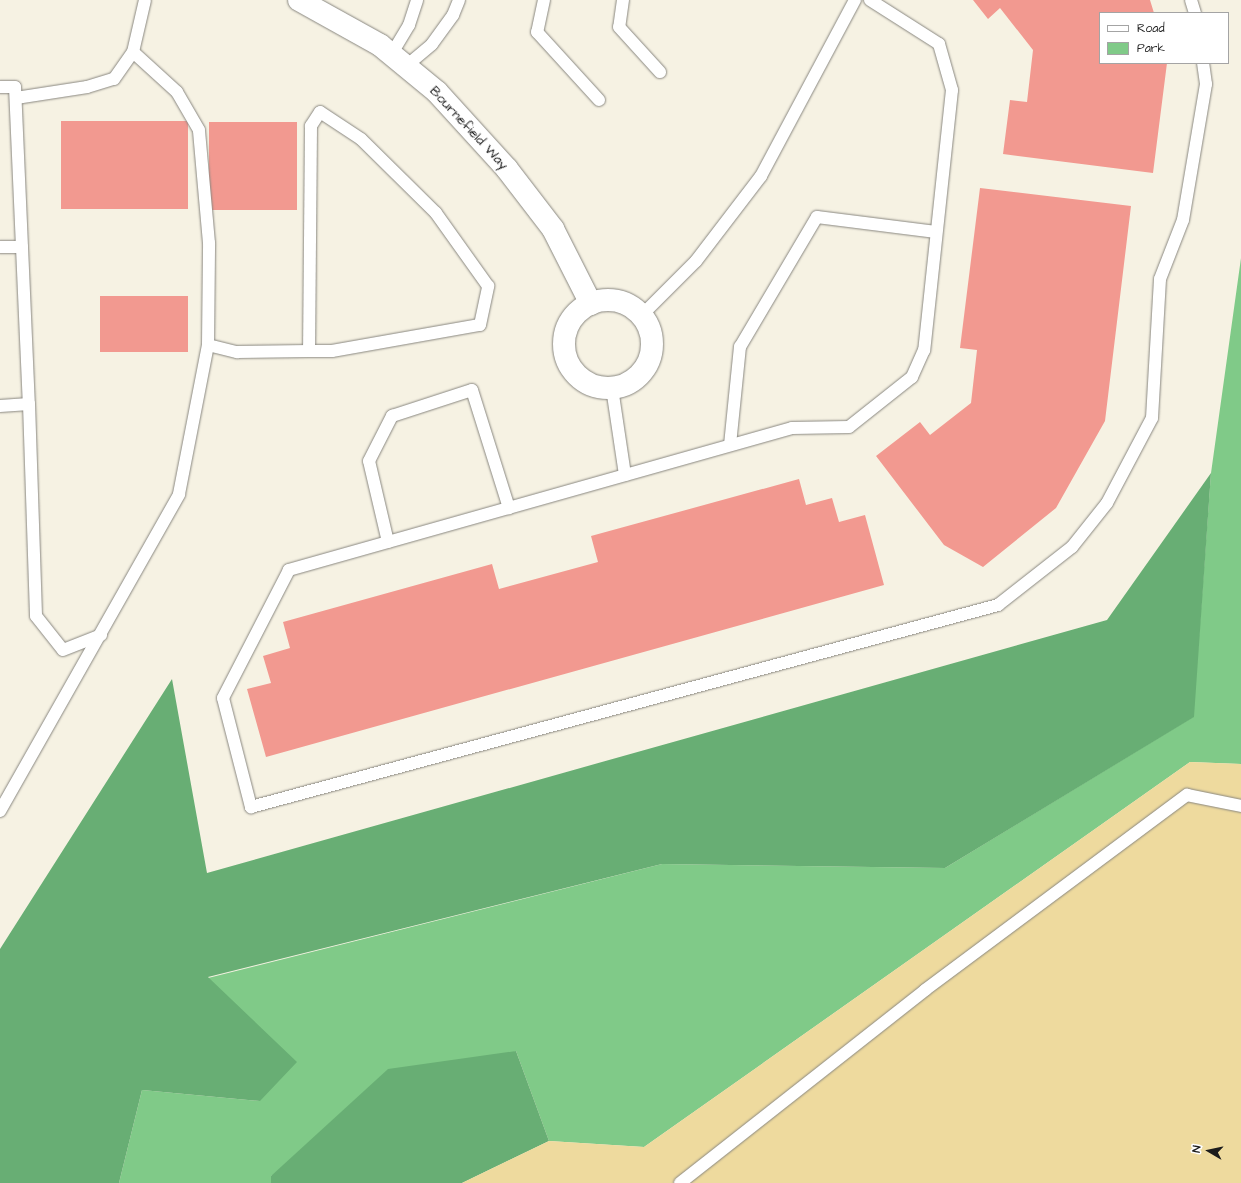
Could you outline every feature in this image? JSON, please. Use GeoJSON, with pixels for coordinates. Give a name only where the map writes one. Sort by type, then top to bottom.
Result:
{"type":"FeatureCollection","features":[{"type":"Feature","properties":{"kind":"street","name":"Bournefield Way"},"geometry":{"type":"LineString","coordinates":[[299,0],[398,61],[437,92],[507,169],[553,230],[591,304]]}},
{"type":"Feature","properties":{"kind":"street"},"geometry":{"type":"LineString","coordinates":[[618,301],[642,315],[652,340],[649,360],[637,377],[612,388],[586,382],[568,362],[564,348],[570,322],[591,304],[618,301]]}},
{"type":"Feature","properties":{"kind":"lane"},"geometry":{"type":"LineString","coordinates":[[16,98],[87,87],[114,79],[133,52],[145,0]]}},
{"type":"Feature","properties":{"kind":"lane"},"geometry":{"type":"LineString","coordinates":[[398,61],[417,0]]}},
{"type":"Feature","properties":{"kind":"lane"},"geometry":{"type":"LineString","coordinates":[[398,61],[432,44],[453,15],[459,0]]}},
{"type":"Feature","properties":{"kind":"lane"},"geometry":{"type":"LineString","coordinates":[[544,0],[537,32],[599,100]]}},
{"type":"Feature","properties":{"kind":"lane"},"geometry":{"type":"LineString","coordinates":[[624,0],[619,27],[660,72]]}},
{"type":"Feature","properties":{"kind":"lane"},"geometry":{"type":"LineString","coordinates":[[642,315],[696,261],[760,176],[855,0]]}},
{"type":"Feature","properties":{"kind":"lane"},"geometry":{"type":"LineString","coordinates":[[870,0],[939,44],[952,90],[924,350],[912,377],[849,427],[792,428],[289,570],[223,698],[251,807],[998,605],[1077,540],[1107,503],[1152,418],[1160,279],[1183,220],[1206,84],[1203,64]]}},
{"type":"Feature","properties":{"kind":"lane"},"geometry":{"type":"LineString","coordinates":[[1191,0],[1195,12]]}},
{"type":"Feature","properties":{"kind":"lane"},"geometry":{"type":"LineString","coordinates":[[0,811],[101,635],[179,494],[208,345],[209,243],[199,130],[177,92],[133,52]]}},
{"type":"Feature","properties":{"kind":"lane"},"geometry":{"type":"LineString","coordinates":[[0,87],[16,87],[36,616],[63,650],[101,635]]}},
{"type":"Feature","properties":{"kind":"lane"},"geometry":{"type":"LineString","coordinates":[[208,345],[237,352],[332,351],[480,325],[488,286],[436,213],[361,139],[320,112],[311,126],[309,351]]}},
{"type":"Feature","properties":{"kind":"lane"},"geometry":{"type":"LineString","coordinates":[[730,445],[740,346],[817,217],[936,232]]}},
{"type":"Feature","properties":{"kind":"lane"},"geometry":{"type":"LineString","coordinates":[[0,247],[22,247]]}},
{"type":"Feature","properties":{"kind":"lane"},"geometry":{"type":"LineString","coordinates":[[612,388],[625,475]]}},
{"type":"Feature","properties":{"kind":"lane"},"geometry":{"type":"LineString","coordinates":[[388,542],[369,461],[392,416],[472,390],[509,508]]}},
{"type":"Feature","properties":{"kind":"lane"},"geometry":{"type":"LineString","coordinates":[[0,406],[29,404]]}},
{"type":"Feature","properties":{"kind":"lane"},"geometry":{"type":"LineString","coordinates":[[680,1183],[925,990],[1187,794],[1241,806]]}},
{"type":"Feature","properties":{"kind":"green space"},"geometry":{"type":"Polygon","coordinates":[[[1241,258],[1241,764],[1190,762],[644,1147],[549,1141],[516,1051],[271,1176],[271,1183],[119,1183],[142,1090],[260,1101],[208,978],[662,864],[945,868],[1193,717],[1211,473],[1241,258]]]}},
{"type":"Feature","properties":{"kind":"green space"},"geometry":{"type":"Polygon","coordinates":[[[1211,473],[1194,717],[945,868],[662,864],[208,977],[297,1062],[260,1101],[142,1090],[119,1183],[0,1183],[0,949],[172,679],[207,873],[1107,620],[1211,473]]]}},
{"type":"Feature","properties":{"kind":"green space"},"geometry":{"type":"Polygon","coordinates":[[[516,1051],[549,1141],[462,1183],[271,1183],[271,1176],[388,1069],[516,1051]]]}},
{"type":"Feature","properties":{"kind":"sand"},"geometry":{"type":"Polygon","coordinates":[[[1190,762],[1241,764],[1241,1183],[462,1183],[549,1141],[644,1147],[1190,762]]]}},
{"type":"Feature","properties":{"kind":"building"},"geometry":{"type":"Polygon","coordinates":[[[973,0],[1150,0],[1154,12],[1099,12],[1099,64],[1167,64],[1153,173],[1003,154],[1010,100],[1027,102],[1033,50],[1000,8],[988,19],[973,0]]]}},
{"type":"Feature","properties":{"kind":"building"},"geometry":{"type":"Polygon","coordinates":[[[61,121],[188,121],[188,209],[61,209],[61,121]]]}},
{"type":"Feature","properties":{"kind":"building"},"geometry":{"type":"Polygon","coordinates":[[[209,122],[297,122],[297,210],[209,210],[209,122]]]}},
{"type":"Feature","properties":{"kind":"building"},"geometry":{"type":"Polygon","coordinates":[[[980,188],[1131,206],[1105,421],[1056,508],[983,567],[944,545],[876,456],[920,422],[930,435],[971,403],[977,350],[960,348],[980,188]]]}},
{"type":"Feature","properties":{"kind":"building"},"geometry":{"type":"Polygon","coordinates":[[[100,296],[188,296],[188,352],[100,352],[100,296]]]}},
{"type":"Feature","properties":{"kind":"building"},"geometry":{"type":"Polygon","coordinates":[[[799,479],[806,505],[832,498],[839,522],[865,515],[884,585],[266,757],[247,689],[271,683],[263,656],[290,648],[283,622],[492,564],[499,589],[598,562],[591,536],[799,479]]]}}]}
